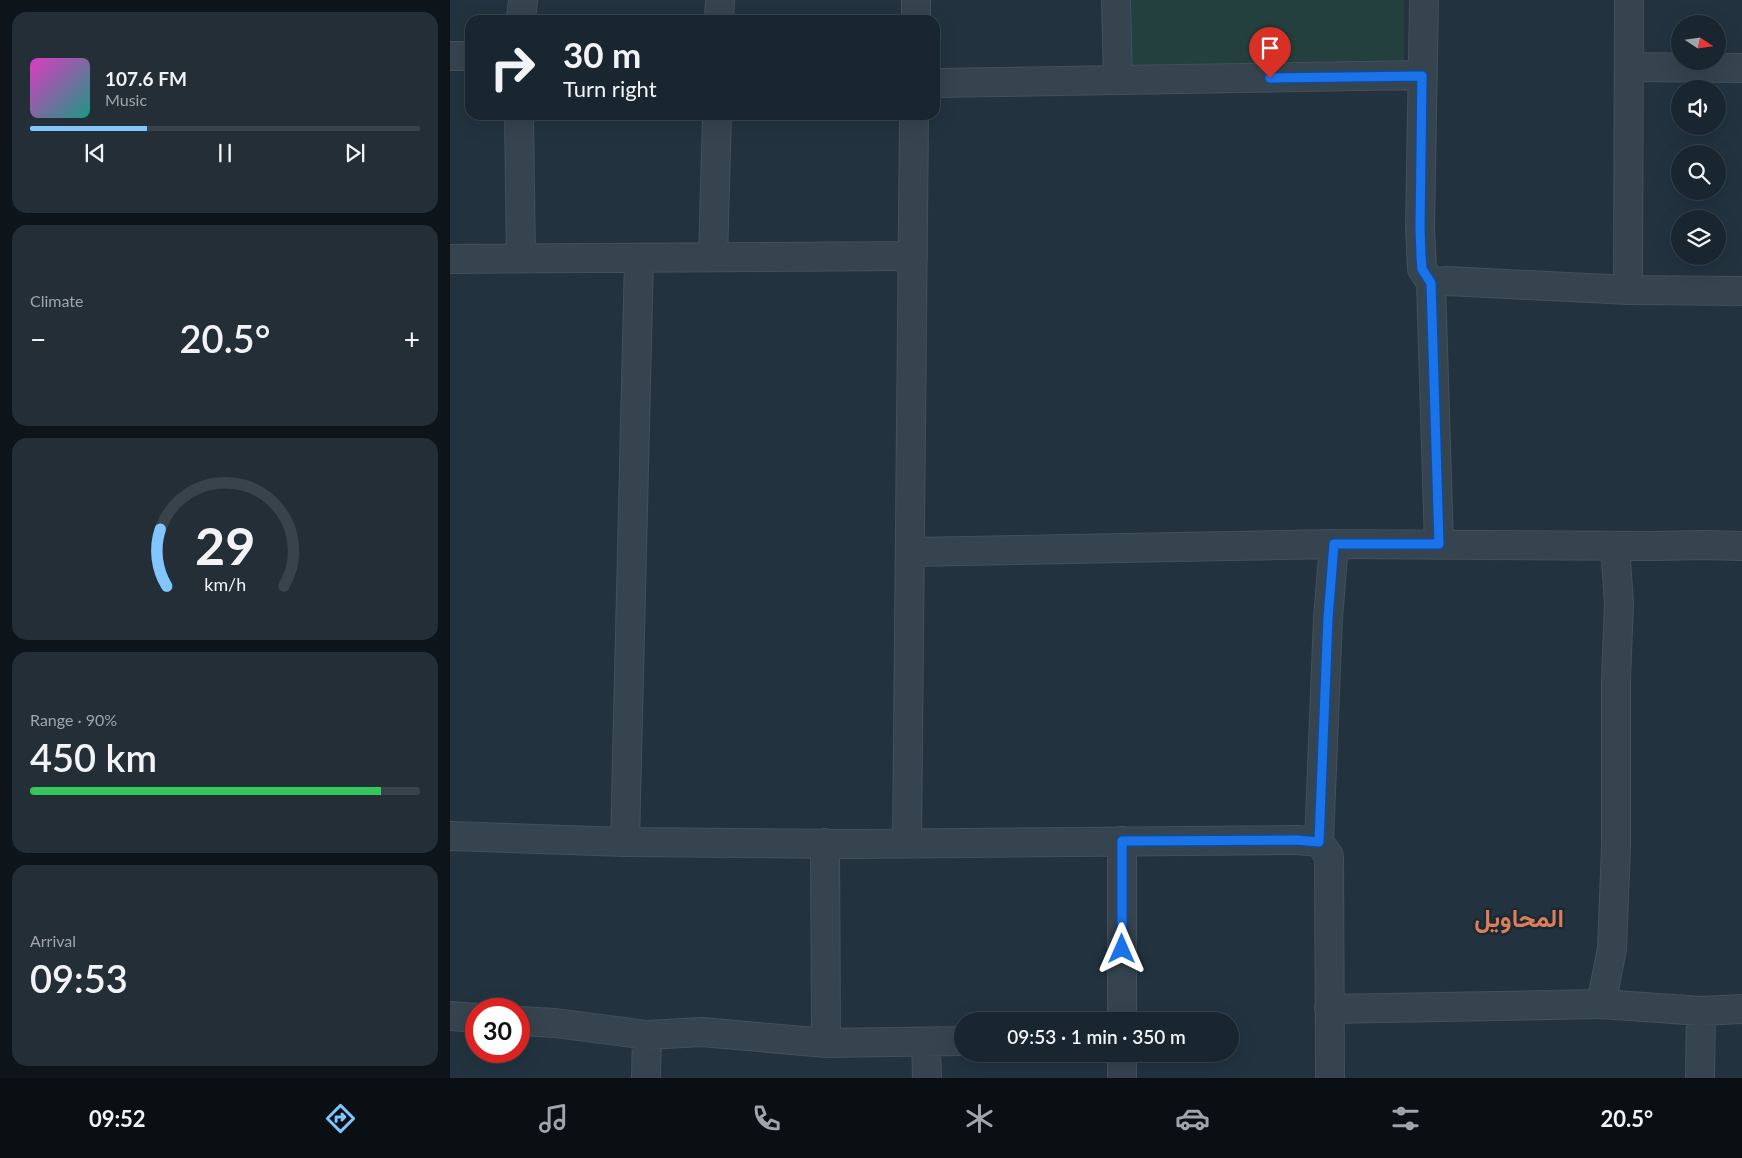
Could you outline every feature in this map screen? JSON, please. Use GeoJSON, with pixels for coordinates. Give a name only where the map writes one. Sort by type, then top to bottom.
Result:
{"type":"FeatureCollection","features":[{"type":"Feature","properties":{"kind":"street"},"geometry":{"type":"LineString","coordinates":[[521,15],[522,0]]}},
{"type":"Feature","properties":{"kind":"street"},"geometry":{"type":"LineString","coordinates":[[719,15],[720,0]]}},
{"type":"Feature","properties":{"kind":"street"},"geometry":{"type":"LineString","coordinates":[[916,0],[916,15]]}},
{"type":"Feature","properties":{"kind":"street"},"geometry":{"type":"LineString","coordinates":[[1116,0],[1118,80]]}},
{"type":"Feature","properties":{"kind":"street"},"geometry":{"type":"LineString","coordinates":[[1424,0],[1420,228],[1422,269],[1431,283],[1439,544]]}},
{"type":"Feature","properties":{"kind":"street"},"geometry":{"type":"LineString","coordinates":[[1628,290],[1629,0]]}},
{"type":"Feature","properties":{"kind":"street"},"geometry":{"type":"LineString","coordinates":[[450,56],[465,56]]}},
{"type":"Feature","properties":{"kind":"street"},"geometry":{"type":"LineString","coordinates":[[1629,67],[1742,68]]}},
{"type":"Feature","properties":{"kind":"street"},"geometry":{"type":"LineString","coordinates":[[940,83],[1422,76]]}},
{"type":"Feature","properties":{"kind":"street"},"geometry":{"type":"LineString","coordinates":[[519,120],[521,258]]}},
{"type":"Feature","properties":{"kind":"street"},"geometry":{"type":"LineString","coordinates":[[713,258],[717,120]]}},
{"type":"Feature","properties":{"kind":"street"},"geometry":{"type":"LineString","coordinates":[[907,843],[914,120]]}},
{"type":"Feature","properties":{"kind":"street"},"geometry":{"type":"LineString","coordinates":[[450,258],[913,256]]}},
{"type":"Feature","properties":{"kind":"street"},"geometry":{"type":"LineString","coordinates":[[626,842],[639,258]]}},
{"type":"Feature","properties":{"kind":"street"},"geometry":{"type":"LineString","coordinates":[[1431,283],[1447,281],[1628,290],[1742,291]]}},
{"type":"Feature","properties":{"kind":"street"},"geometry":{"type":"LineString","coordinates":[[910,552],[1334,544],[1616,546],[1704,544],[1742,546]]}},
{"type":"Feature","properties":{"kind":"street"},"geometry":{"type":"LineString","coordinates":[[1330,1078],[1328,856],[1319,842],[1328,618],[1334,544]]}},
{"type":"Feature","properties":{"kind":"street"},"geometry":{"type":"LineString","coordinates":[[1601,1004],[1612,949],[1616,846],[1616,679],[1619,603],[1616,546]]}},
{"type":"Feature","properties":{"kind":"street"},"geometry":{"type":"LineString","coordinates":[[450,836],[626,842],[907,843],[1296,840],[1319,842]]}},
{"type":"Feature","properties":{"kind":"street"},"geometry":{"type":"LineString","coordinates":[[1122,841],[1122,1012]]}},
{"type":"Feature","properties":{"kind":"street"},"geometry":{"type":"LineString","coordinates":[[825,843],[826,1043]]}},
{"type":"Feature","properties":{"kind":"street"},"geometry":{"type":"LineString","coordinates":[[1329,1009],[1601,1004],[1702,1011],[1742,1009]]}},
{"type":"Feature","properties":{"kind":"street"},"geometry":{"type":"LineString","coordinates":[[1700,1078],[1702,1011]]}},
{"type":"Feature","properties":{"kind":"street"},"geometry":{"type":"LineString","coordinates":[[450,1016],[465,1017]]}},
{"type":"Feature","properties":{"kind":"street"},"geometry":{"type":"LineString","coordinates":[[530,1022],[647,1035],[702,1032],[826,1043],[954,1041]]}},
{"type":"Feature","properties":{"kind":"street"},"geometry":{"type":"LineString","coordinates":[[646,1078],[647,1035]]}},
{"type":"Feature","properties":{"kind":"street"},"geometry":{"type":"LineString","coordinates":[[926,1042],[926,1078]]}},
{"type":"Feature","properties":{"kind":"street"},"geometry":{"type":"LineString","coordinates":[[1122,1062],[1122,1078]]}},
{"type":"Feature","properties":{"kind":"green space"},"geometry":{"type":"Polygon","coordinates":[[[1125,0],[1404,0],[1404,64],[1126,66],[1125,0]]]}},
{"type":"Feature","properties":{"kind":"district","name":"المحاويل"},"geometry":{"type":"Point","coordinates":[1519,918]}},
{"type":"Feature","properties":{"kind":"route"},"geometry":{"type":"LineString","coordinates":[[1122,949],[1122,841],[1296,840],[1319,842],[1328,618],[1334,544],[1439,544],[1431,283],[1422,269],[1420,228],[1422,76],[1270,78]]}}]}
